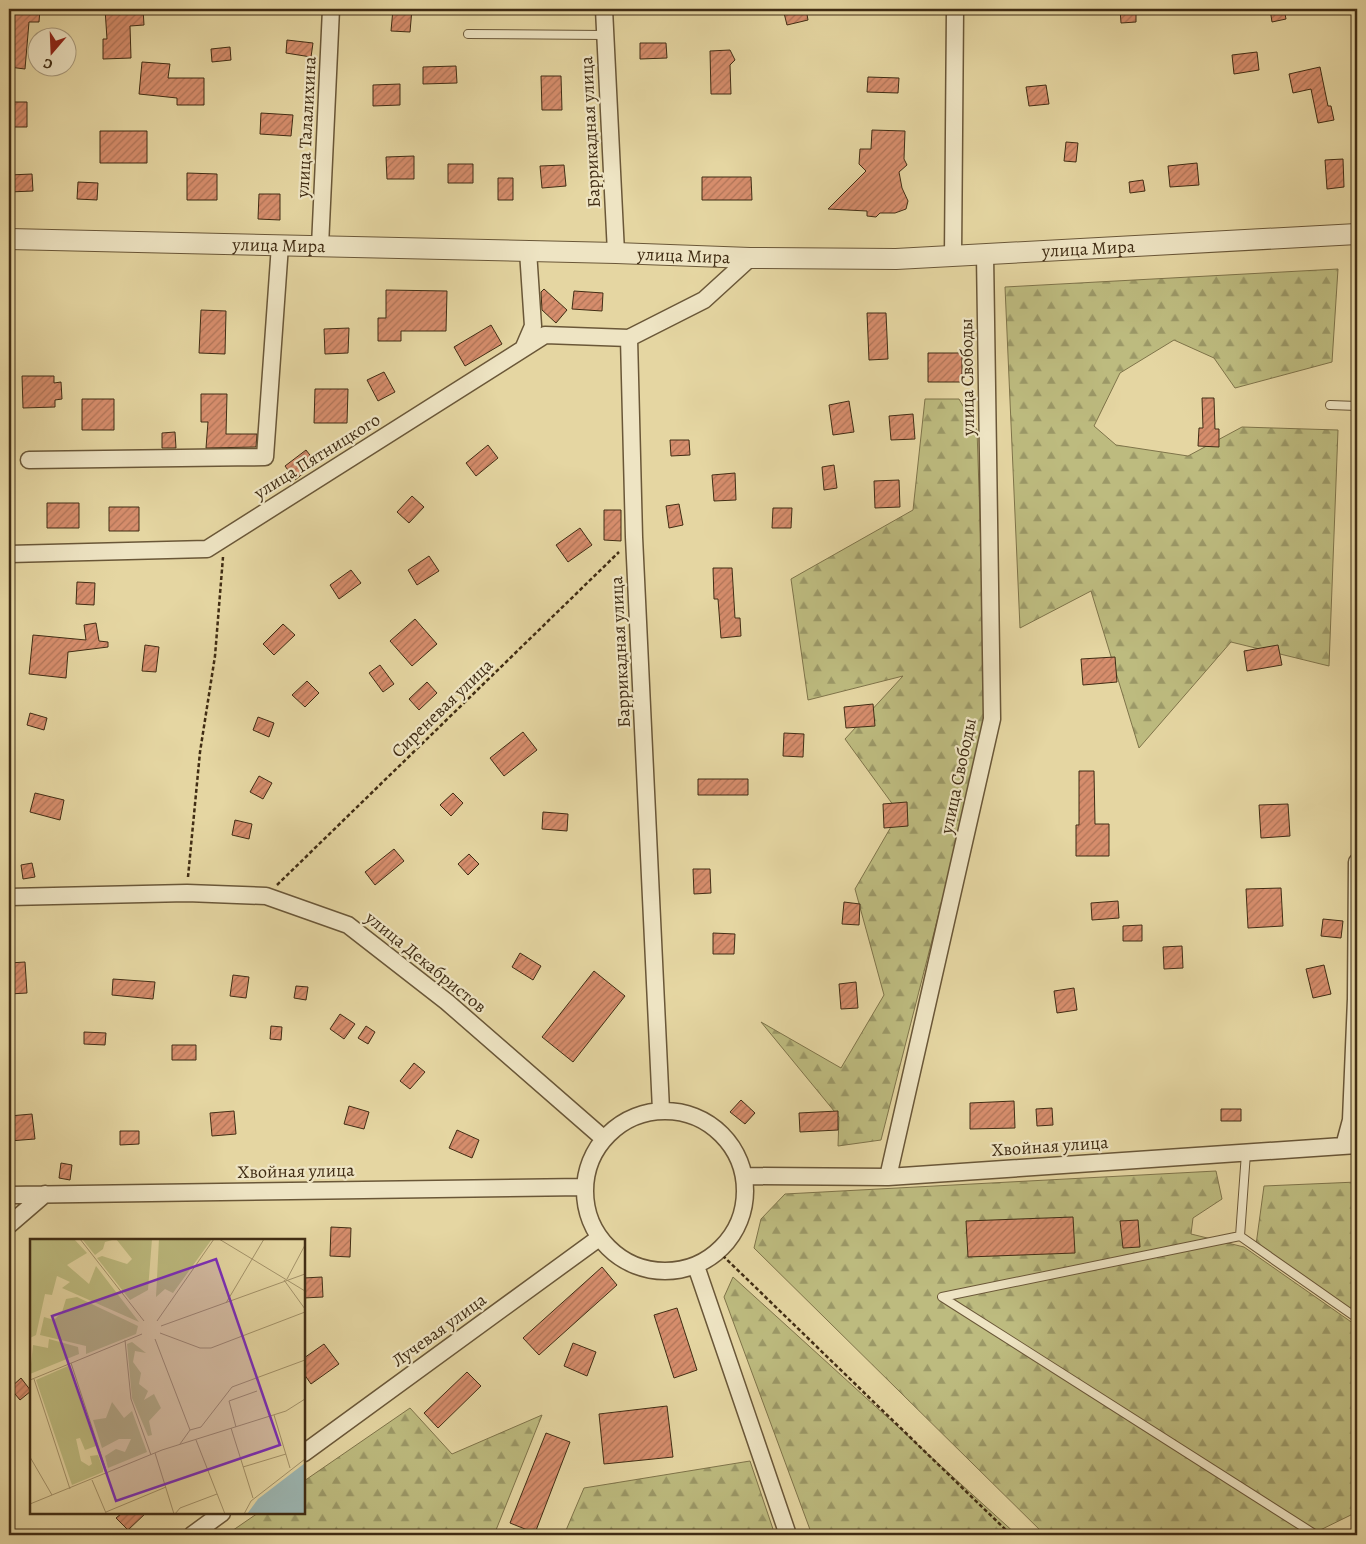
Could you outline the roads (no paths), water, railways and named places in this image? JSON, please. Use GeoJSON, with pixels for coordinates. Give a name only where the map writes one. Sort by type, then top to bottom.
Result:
{"type":"FeatureCollection","features":[{"type":"Feature","properties":{"kind":"street","name":"улица Талалихина"},"geometry":{"type":"LineString","coordinates":[[320,246],[331,9]]}},
{"type":"Feature","properties":{"kind":"street","name":"Баррикадная улица"},"geometry":{"type":"LineString","coordinates":[[604,9],[616,253]]}},
{"type":"Feature","properties":{"kind":"street"},"geometry":{"type":"LineString","coordinates":[[953,256],[956,9]]}},
{"type":"Feature","properties":{"kind":"street","name":"улица Мира"},"geometry":{"type":"LineString","coordinates":[[9,239],[616,253],[750,258],[896,259],[1357,234]]}},
{"type":"Feature","properties":{"kind":"street"},"geometry":{"type":"LineString","coordinates":[[29,460],[265,457],[280,245]]}},
{"type":"Feature","properties":{"kind":"street"},"geometry":{"type":"LineString","coordinates":[[524,347],[533,326],[528,251]]}},
{"type":"Feature","properties":{"kind":"street","name":"улица Свободы"},"geometry":{"type":"LineString","coordinates":[[888,1177],[992,719],[985,255]]}},
{"type":"Feature","properties":{"kind":"street"},"geometry":{"type":"LineString","coordinates":[[629,338],[704,300],[750,258]]}},
{"type":"Feature","properties":{"kind":"street","name":"улица Пятницкого"},"geometry":{"type":"LineString","coordinates":[[9,554],[207,549],[545,334],[629,338]]}},
{"type":"Feature","properties":{"kind":"street","name":"Баррикадная улица"},"geometry":{"type":"LineString","coordinates":[[629,338],[634,537],[661,1110]]}},
{"type":"Feature","properties":{"kind":"street"},"geometry":{"type":"LineString","coordinates":[[1350,1146],[1356,999],[1357,862]]}},
{"type":"Feature","properties":{"kind":"street","name":"улица Декабристов"},"geometry":{"type":"LineString","coordinates":[[9,897],[187,893],[266,896],[348,925],[447,1002],[603,1138]]}},
{"type":"Feature","properties":{"kind":"street"},"geometry":{"type":"LineString","coordinates":[[661,1110],[689,1113],[711,1124],[734,1147],[745,1176],[745,1205],[732,1237],[710,1258],[696,1266],[679,1271],[636,1267],[614,1254],[599,1238],[588,1215],[584,1187],[589,1162],[603,1138],[617,1125],[639,1114],[661,1110]]}},
{"type":"Feature","properties":{"kind":"street","name":"Хвойная улица"},"geometry":{"type":"LineString","coordinates":[[745,1176],[888,1177],[1350,1146]]}},
{"type":"Feature","properties":{"kind":"street","name":"Хвойная улица"},"geometry":{"type":"LineString","coordinates":[[9,1195],[584,1187]]}},
{"type":"Feature","properties":{"kind":"street"},"geometry":{"type":"LineString","coordinates":[[9,1224],[45,1194]]}},
{"type":"Feature","properties":{"kind":"street","name":"Лучевая улица"},"geometry":{"type":"LineString","coordinates":[[305,1452],[599,1238]]}},
{"type":"Feature","properties":{"kind":"street"},"geometry":{"type":"LineString","coordinates":[[696,1266],[788,1535]]}},
{"type":"Feature","properties":{"kind":"street"},"geometry":{"type":"LineString","coordinates":[[192,1535],[221,1514]]}},
{"type":"Feature","properties":{"kind":"lane"},"geometry":{"type":"LineString","coordinates":[[468,34],[605,35]]}},
{"type":"Feature","properties":{"kind":"lane"},"geometry":{"type":"LineString","coordinates":[[1330,405],[1357,406]]}},
{"type":"Feature","properties":{"kind":"lane"},"geometry":{"type":"LineString","coordinates":[[1240,1236],[1246,1153]]}},
{"type":"Feature","properties":{"kind":"lane"},"geometry":{"type":"LineString","coordinates":[[1316,1535],[942,1296],[1240,1236],[1357,1318]]}}]}
